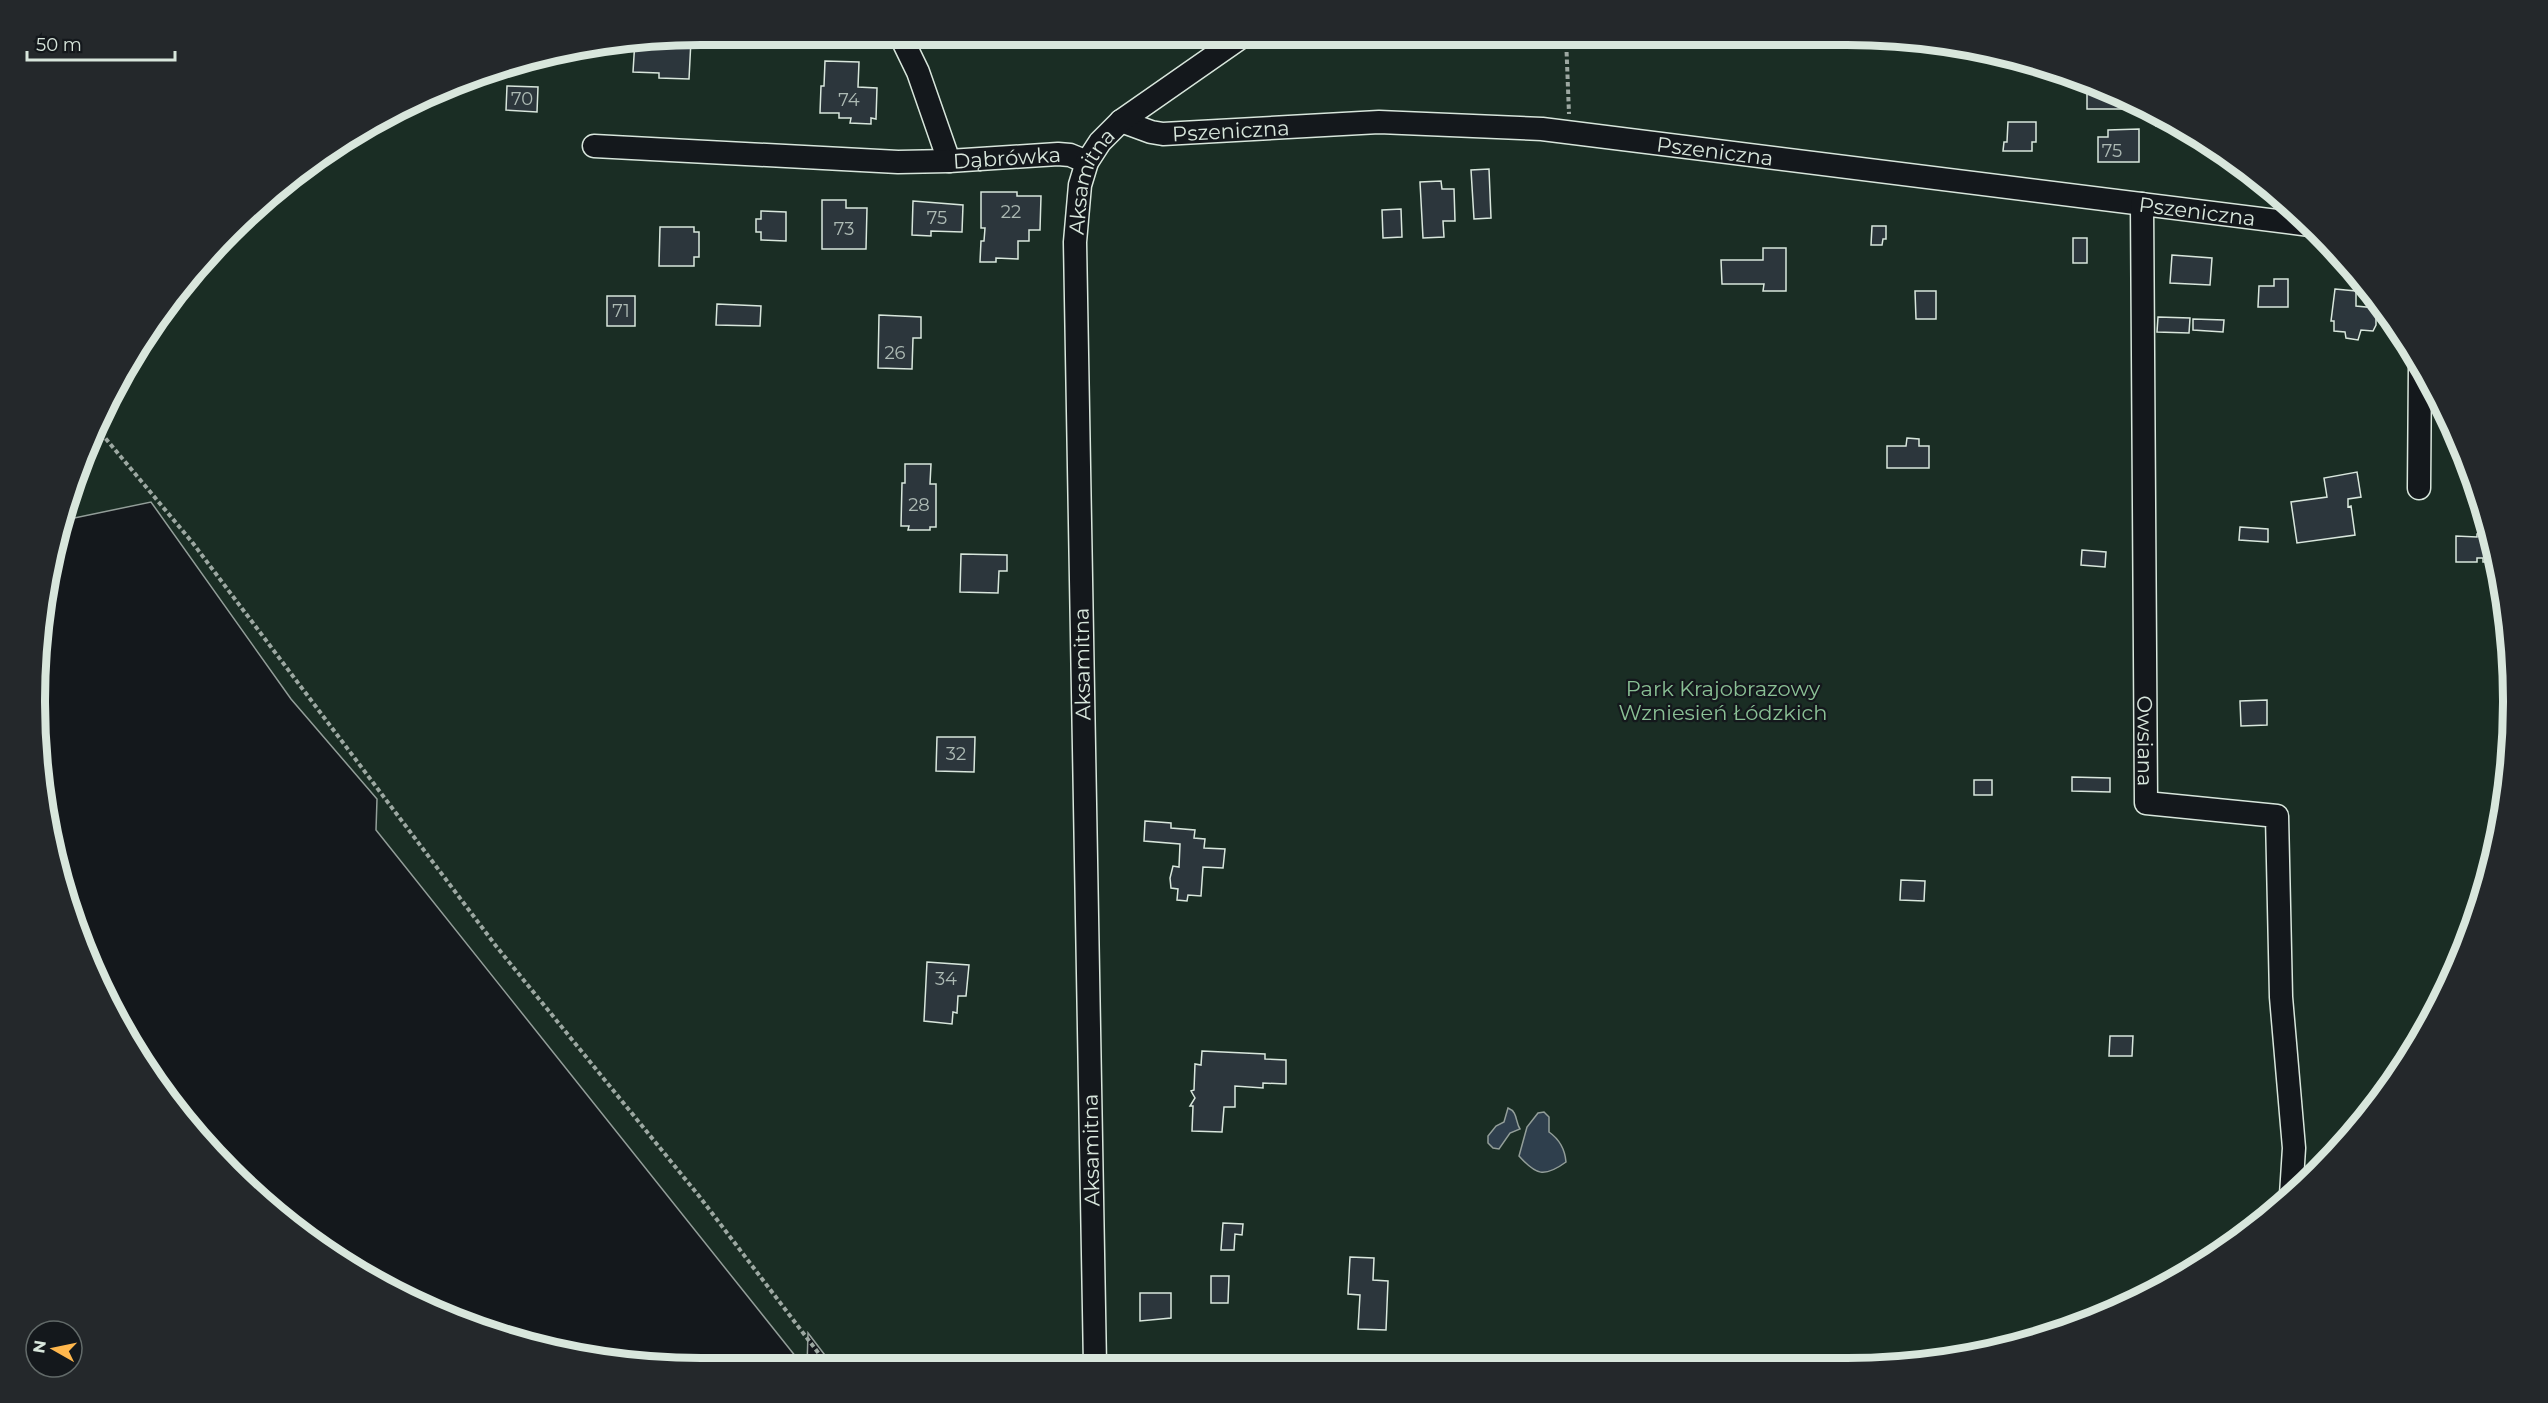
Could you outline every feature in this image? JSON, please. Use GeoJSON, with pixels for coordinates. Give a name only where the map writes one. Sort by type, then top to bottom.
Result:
{"type":"FeatureCollection","features":[{"type":"Feature","properties":{"kind":"street","name":"Dąbrówka"},"geometry":{"type":"LineString","coordinates":[[905,45],[918,72],[949,161],[1059,154],[1070,155],[1087,162]]}},
{"type":"Feature","properties":{"kind":"street","name":"Aksamitna"},"geometry":{"type":"LineString","coordinates":[[1095,1358],[1075,242],[1080,185],[1087,162],[1100,142],[1121,121],[1230,45]]}},
{"type":"Feature","properties":{"kind":"street","name":"Pszeniczna"},"geometry":{"type":"LineString","coordinates":[[1121,121],[1150,132],[1163,134],[1379,122],[1571,132],[2296,223]]}},
{"type":"Feature","properties":{"kind":"street"},"geometry":{"type":"LineString","coordinates":[[594,146],[898,162],[949,161]]}},
{"type":"Feature","properties":{"kind":"street","name":"Owsiana"},"geometry":{"type":"LineString","coordinates":[[2142,204],[2146,803],[2277,816],[2281,997],[2294,1148],[2292,1183]]}},
{"type":"Feature","properties":{"kind":"street"},"geometry":{"type":"LineString","coordinates":[[2419,488],[2420,382]]}},
{"type":"Feature","properties":{"kind":"path"},"geometry":{"type":"LineString","coordinates":[[1566,45],[1566,82],[1571,132]]}},
{"type":"Feature","properties":{"kind":"path"},"geometry":{"type":"LineString","coordinates":[[102,434],[192,542],[496,946],[699,1196],[823,1358]]}},
{"type":"Feature","properties":{"kind":"green space","name":"Park Krajobrazowy Wzniesień Łódzkich"},"geometry":{"type":"Polygon","coordinates":[[[702,45],[1889,46],[1975,58],[2016,67],[2098,95],[2137,113],[2175,133],[2246,181],[2311,237],[2340,269],[2367,302],[2415,373],[2453,450],[2468,490],[2481,532],[2497,616],[2502,659],[2502,744],[2490,830],[2481,871],[2453,953],[2415,1030],[2367,1101],[2311,1166],[2246,1222],[2175,1270],[2098,1308],[2058,1323],[2016,1336],[1975,1345],[1889,1357],[827,1358],[808,1333],[807,1358],[797,1358],[376,830],[377,799],[291,699],[151,502],[71,519],[95,450],[133,373],[181,302],[208,269],[237,237],[269,208],[302,181],[373,133],[450,95],[532,67],[616,51],[659,46],[702,45]]]}},
{"type":"Feature","properties":{"kind":"water"},"geometry":{"type":"Polygon","coordinates":[[[1508,1108],[1515,1114],[1520,1129],[1510,1133],[1499,1149],[1493,1148],[1488,1143],[1488,1136],[1496,1126],[1504,1122],[1508,1108]]]}},
{"type":"Feature","properties":{"kind":"water"},"geometry":{"type":"Polygon","coordinates":[[[1544,1112],[1549,1117],[1549,1132],[1561,1145],[1566,1162],[1552,1170],[1541,1172],[1530,1167],[1519,1156],[1527,1127],[1538,1113],[1544,1112]]]}},
{"type":"Feature","properties":{"kind":"building"},"geometry":{"type":"Polygon","coordinates":[[[691,45],[689,79],[659,78],[659,73],[633,72],[634,49],[691,45]]]}},
{"type":"Feature","properties":{"kind":"building"},"geometry":{"type":"Polygon","coordinates":[[[825,61],[859,62],[858,87],[877,88],[876,119],[871,118],[871,124],[850,123],[851,118],[839,118],[839,113],[820,113],[825,61]]]}},
{"type":"Feature","properties":{"kind":"building"},"geometry":{"type":"Polygon","coordinates":[[[507,86],[538,87],[537,112],[506,110],[507,86]]]}},
{"type":"Feature","properties":{"kind":"building"},"geometry":{"type":"Polygon","coordinates":[[[2087,92],[2125,107],[2125,109],[2087,109],[2087,92]]]}},
{"type":"Feature","properties":{"kind":"building"},"geometry":{"type":"Polygon","coordinates":[[[2008,122],[2036,122],[2036,142],[2032,142],[2032,151],[2003,151],[2004,142],[2007,142],[2008,122]]]}},
{"type":"Feature","properties":{"kind":"building"},"geometry":{"type":"Polygon","coordinates":[[[2139,129],[2139,162],[2098,162],[2098,137],[2108,137],[2108,130],[2139,129]]]}},
{"type":"Feature","properties":{"kind":"building"},"geometry":{"type":"Polygon","coordinates":[[[1489,169],[1491,218],[1474,219],[1471,170],[1489,169]]]}},
{"type":"Feature","properties":{"kind":"building"},"geometry":{"type":"Polygon","coordinates":[[[1441,181],[1442,189],[1454,189],[1455,221],[1443,221],[1444,237],[1423,238],[1420,182],[1441,181]]]}},
{"type":"Feature","properties":{"kind":"building"},"geometry":{"type":"Polygon","coordinates":[[[981,192],[1017,192],[1017,196],[1041,196],[1040,230],[1029,230],[1029,241],[1018,241],[1018,259],[996,258],[996,262],[980,262],[981,241],[984,241],[985,228],[981,228],[981,192]]]}},
{"type":"Feature","properties":{"kind":"building"},"geometry":{"type":"Polygon","coordinates":[[[822,200],[846,200],[846,208],[867,208],[866,249],[822,249],[822,200]]]}},
{"type":"Feature","properties":{"kind":"building"},"geometry":{"type":"Polygon","coordinates":[[[913,201],[963,205],[962,232],[931,231],[931,236],[912,235],[913,201]]]}},
{"type":"Feature","properties":{"kind":"building"},"geometry":{"type":"Polygon","coordinates":[[[1401,209],[1402,237],[1383,238],[1382,210],[1401,209]]]}},
{"type":"Feature","properties":{"kind":"building"},"geometry":{"type":"Polygon","coordinates":[[[761,211],[786,212],[786,241],[761,240],[761,232],[756,232],[756,219],[761,219],[761,211]]]}},
{"type":"Feature","properties":{"kind":"building"},"geometry":{"type":"Polygon","coordinates":[[[1872,226],[1886,226],[1886,239],[1883,239],[1882,245],[1871,245],[1872,226]]]}},
{"type":"Feature","properties":{"kind":"building"},"geometry":{"type":"Polygon","coordinates":[[[660,227],[694,227],[694,232],[699,232],[699,257],[694,257],[694,266],[659,266],[660,227]]]}},
{"type":"Feature","properties":{"kind":"building"},"geometry":{"type":"Polygon","coordinates":[[[2073,238],[2087,238],[2087,263],[2073,263],[2073,238]]]}},
{"type":"Feature","properties":{"kind":"building"},"geometry":{"type":"Polygon","coordinates":[[[1763,248],[1786,248],[1786,291],[1763,291],[1764,284],[1722,284],[1721,260],[1763,260],[1763,248]]]}},
{"type":"Feature","properties":{"kind":"building"},"geometry":{"type":"Polygon","coordinates":[[[2172,255],[2212,258],[2210,285],[2170,283],[2172,255]]]}},
{"type":"Feature","properties":{"kind":"building"},"geometry":{"type":"Polygon","coordinates":[[[2274,279],[2288,279],[2288,307],[2258,307],[2259,286],[2274,286],[2274,279]]]}},
{"type":"Feature","properties":{"kind":"building"},"geometry":{"type":"Polygon","coordinates":[[[2335,289],[2356,291],[2356,306],[2371,307],[2376,315],[2376,325],[2373,331],[2361,330],[2358,340],[2346,338],[2345,332],[2334,331],[2334,321],[2331,321],[2335,289]]]}},
{"type":"Feature","properties":{"kind":"building"},"geometry":{"type":"Polygon","coordinates":[[[1915,291],[1936,291],[1936,319],[1916,319],[1915,291]]]}},
{"type":"Feature","properties":{"kind":"building"},"geometry":{"type":"Polygon","coordinates":[[[607,296],[635,296],[635,326],[607,326],[607,296]]]}},
{"type":"Feature","properties":{"kind":"building"},"geometry":{"type":"Polygon","coordinates":[[[717,304],[761,306],[760,326],[716,325],[717,304]]]}},
{"type":"Feature","properties":{"kind":"building"},"geometry":{"type":"Polygon","coordinates":[[[879,315],[921,317],[921,338],[913,338],[912,369],[878,368],[879,315]]]}},
{"type":"Feature","properties":{"kind":"building"},"geometry":{"type":"Polygon","coordinates":[[[2158,317],[2190,318],[2189,333],[2157,332],[2158,317]]]}},
{"type":"Feature","properties":{"kind":"building"},"geometry":{"type":"Polygon","coordinates":[[[2193,319],[2224,320],[2223,332],[2193,330],[2193,319]]]}},
{"type":"Feature","properties":{"kind":"building"},"geometry":{"type":"Polygon","coordinates":[[[1907,438],[1919,439],[1919,446],[1929,446],[1929,468],[1887,468],[1887,446],[1906,446],[1907,438]]]}},
{"type":"Feature","properties":{"kind":"building"},"geometry":{"type":"Polygon","coordinates":[[[905,464],[931,464],[930,484],[936,484],[936,527],[930,527],[930,530],[908,530],[909,526],[901,526],[905,464]]]}},
{"type":"Feature","properties":{"kind":"building"},"geometry":{"type":"Polygon","coordinates":[[[2357,472],[2361,497],[2348,499],[2355,535],[2297,543],[2291,502],[2327,497],[2324,478],[2357,472]]]}},
{"type":"Feature","properties":{"kind":"building"},"geometry":{"type":"Polygon","coordinates":[[[2240,527],[2268,529],[2268,542],[2239,540],[2240,527]]]}},
{"type":"Feature","properties":{"kind":"building"},"geometry":{"type":"Polygon","coordinates":[[[2481,532],[2488,562],[2483,562],[2483,558],[2477,558],[2477,562],[2456,562],[2456,536],[2477,537],[2481,532]]]}},
{"type":"Feature","properties":{"kind":"building"},"geometry":{"type":"Polygon","coordinates":[[[2082,550],[2106,552],[2105,567],[2081,565],[2082,550]]]}},
{"type":"Feature","properties":{"kind":"building"},"geometry":{"type":"Polygon","coordinates":[[[961,554],[1007,555],[1007,571],[999,571],[998,593],[960,592],[961,554]]]}},
{"type":"Feature","properties":{"kind":"building"},"geometry":{"type":"Polygon","coordinates":[[[2267,700],[2267,725],[2241,726],[2240,701],[2267,700]]]}},
{"type":"Feature","properties":{"kind":"building"},"geometry":{"type":"Polygon","coordinates":[[[937,737],[975,737],[974,772],[936,771],[937,737]]]}},
{"type":"Feature","properties":{"kind":"building"},"geometry":{"type":"Polygon","coordinates":[[[2072,777],[2110,778],[2110,792],[2072,791],[2072,777]]]}},
{"type":"Feature","properties":{"kind":"building"},"geometry":{"type":"Polygon","coordinates":[[[1974,780],[1992,780],[1992,795],[1974,795],[1974,780]]]}},
{"type":"Feature","properties":{"kind":"building"},"geometry":{"type":"Polygon","coordinates":[[[1145,821],[1171,823],[1171,828],[1195,830],[1194,838],[1205,839],[1204,848],[1225,849],[1223,868],[1203,867],[1201,896],[1188,895],[1187,901],[1177,900],[1178,889],[1171,888],[1170,878],[1173,866],[1179,867],[1180,844],[1144,841],[1145,821]]]}},
{"type":"Feature","properties":{"kind":"building"},"geometry":{"type":"Polygon","coordinates":[[[1901,880],[1925,881],[1924,901],[1900,900],[1901,880]]]}},
{"type":"Feature","properties":{"kind":"building"},"geometry":{"type":"Polygon","coordinates":[[[927,962],[969,965],[966,996],[958,996],[957,1013],[953,1012],[952,1024],[924,1021],[927,962]]]}},
{"type":"Feature","properties":{"kind":"building"},"geometry":{"type":"Polygon","coordinates":[[[2110,1036],[2133,1036],[2132,1056],[2109,1056],[2110,1036]]]}},
{"type":"Feature","properties":{"kind":"building"},"geometry":{"type":"Polygon","coordinates":[[[1202,1051],[1265,1054],[1265,1059],[1286,1060],[1286,1084],[1263,1083],[1263,1088],[1235,1086],[1235,1107],[1224,1107],[1222,1132],[1192,1131],[1193,1106],[1190,1106],[1195,1098],[1191,1091],[1194,1090],[1195,1064],[1201,1065],[1202,1051]]]}},
{"type":"Feature","properties":{"kind":"building"},"geometry":{"type":"Polygon","coordinates":[[[1223,1223],[1243,1224],[1242,1235],[1235,1234],[1234,1250],[1221,1250],[1223,1223]]]}},
{"type":"Feature","properties":{"kind":"building"},"geometry":{"type":"Polygon","coordinates":[[[1350,1257],[1374,1258],[1373,1280],[1388,1281],[1386,1330],[1358,1329],[1360,1295],[1348,1294],[1350,1257]]]}},
{"type":"Feature","properties":{"kind":"building"},"geometry":{"type":"Polygon","coordinates":[[[1211,1276],[1229,1276],[1228,1303],[1211,1303],[1211,1276]]]}},
{"type":"Feature","properties":{"kind":"building"},"geometry":{"type":"Polygon","coordinates":[[[1140,1293],[1171,1293],[1171,1318],[1140,1321],[1140,1293]]]}}]}
